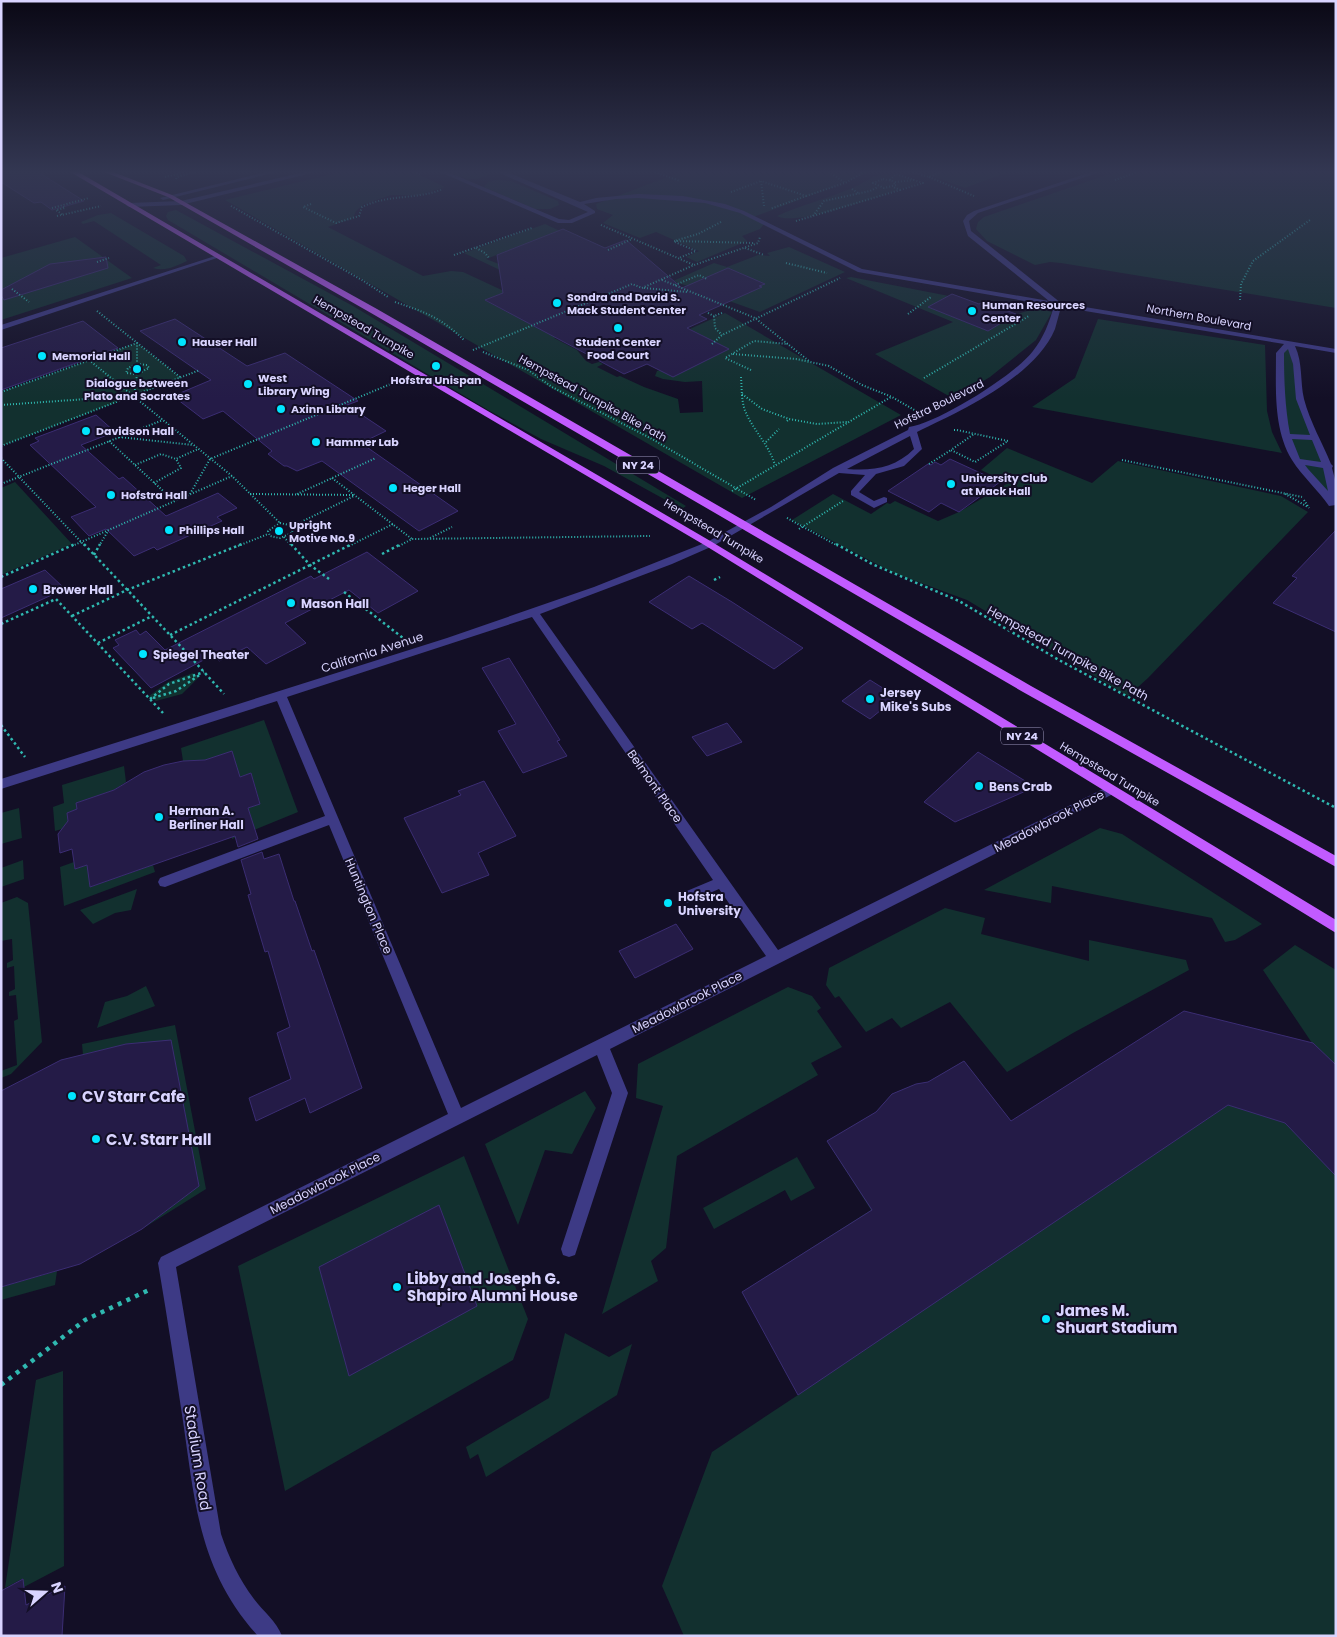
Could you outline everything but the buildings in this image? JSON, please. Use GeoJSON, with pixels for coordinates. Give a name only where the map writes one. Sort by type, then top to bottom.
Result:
{"type":"FeatureCollection","features":[{"type":"Feature","properties":{"kind":"main road","name":"Hempstead Turnpike"},"geometry":{"type":"LineString","coordinates":[[199,246],[710,544],[1336,927]]}},
{"type":"Feature","properties":{"kind":"main road","name":"Hempstead Turnpike"},"geometry":{"type":"LineString","coordinates":[[260,246],[1050,702],[1336,862]]}},
{"type":"Feature","properties":{"kind":"street","name":"Northern Boulevard"},"geometry":{"type":"LineString","coordinates":[[809,246],[856,270],[1336,351]]}},
{"type":"Feature","properties":{"kind":"street"},"geometry":{"type":"LineString","coordinates":[[985,246],[1058,304]]}},
{"type":"Feature","properties":{"kind":"street"},"geometry":{"type":"LineString","coordinates":[[1,328],[217,257]]}},
{"type":"Feature","properties":{"kind":"street","name":"Hofstra Boulevard"},"geometry":{"type":"LineString","coordinates":[[743,526],[836,470],[912,429],[974,401],[1018,370],[1044,342],[1057,313],[1058,304]]}},
{"type":"Feature","properties":{"kind":"street"},"geometry":{"type":"LineString","coordinates":[[1289,343],[1296,355],[1300,400],[1315,438],[1329,466],[1333,480],[1332,504],[1297,460],[1288,436],[1280,393],[1280,353],[1289,343]]}},
{"type":"Feature","properties":{"kind":"street"},"geometry":{"type":"LineString","coordinates":[[836,470],[872,473],[892,469],[914,455],[918,449],[912,429]]}},
{"type":"Feature","properties":{"kind":"street"},"geometry":{"type":"LineString","coordinates":[[1288,436],[1315,438]]}},
{"type":"Feature","properties":{"kind":"street"},"geometry":{"type":"LineString","coordinates":[[1297,460],[1329,466]]}},
{"type":"Feature","properties":{"kind":"street"},"geometry":{"type":"LineString","coordinates":[[872,473],[854,494],[874,505],[884,500]]}},
{"type":"Feature","properties":{"kind":"street","name":"California Avenue"},"geometry":{"type":"LineString","coordinates":[[1,784],[281,696],[534,613],[710,544],[743,526]]}},
{"type":"Feature","properties":{"kind":"street","name":"Belmont Place"},"geometry":{"type":"LineString","coordinates":[[534,613],[775,958]]}},
{"type":"Feature","properties":{"kind":"street","name":"Huntington Place"},"geometry":{"type":"LineString","coordinates":[[281,696],[457,1117]]}},
{"type":"Feature","properties":{"kind":"street","name":"Meadowbrook Place"},"geometry":{"type":"LineString","coordinates":[[168,1272],[263,1214],[1111,790]]}},
{"type":"Feature","properties":{"kind":"street"},"geometry":{"type":"LineString","coordinates":[[164,882],[332,819]]}},
{"type":"Feature","properties":{"kind":"street"},"geometry":{"type":"LineString","coordinates":[[686,897],[722,882]]}},
{"type":"Feature","properties":{"kind":"street"},"geometry":{"type":"LineString","coordinates":[[569,1249],[620,1094],[600,1046]]}},
{"type":"Feature","properties":{"kind":"street","name":"Stadium Road"},"geometry":{"type":"LineString","coordinates":[[168,1272],[212,1541],[222,1568],[238,1597],[272,1636]]}},
{"type":"Feature","properties":{"kind":"path","name":"Hempstead Turnpike Bike Path"},"geometry":{"type":"LineString","coordinates":[[302,246],[368,284],[390,299],[425,312],[446,323],[463,340],[490,356],[511,362],[528,370],[552,387],[652,439],[749,496]]}},
{"type":"Feature","properties":{"kind":"path"},"geometry":{"type":"LineString","coordinates":[[454,256],[481,246]]}},
{"type":"Feature","properties":{"kind":"path"},"geometry":{"type":"LineString","coordinates":[[608,250],[616,246]]}},
{"type":"Feature","properties":{"kind":"path"},"geometry":{"type":"LineString","coordinates":[[651,246],[694,265]]}},
{"type":"Feature","properties":{"kind":"path"},"geometry":{"type":"LineString","coordinates":[[678,258],[696,251],[685,246]]}},
{"type":"Feature","properties":{"kind":"path"},"geometry":{"type":"LineString","coordinates":[[642,288],[694,265],[749,246]]}},
{"type":"Feature","properties":{"kind":"path"},"geometry":{"type":"LineString","coordinates":[[1240,300],[1241,284],[1253,261],[1273,246]]}},
{"type":"Feature","properties":{"kind":"path"},"geometry":{"type":"LineString","coordinates":[[476,248],[485,253],[489,258]]}},
{"type":"Feature","properties":{"kind":"path"},"geometry":{"type":"LineString","coordinates":[[745,248],[764,254]]}},
{"type":"Feature","properties":{"kind":"path"},"geometry":{"type":"LineString","coordinates":[[97,262],[109,258]]}},
{"type":"Feature","properties":{"kind":"path"},"geometry":{"type":"LineString","coordinates":[[712,344],[722,335],[755,318],[856,270]]}},
{"type":"Feature","properties":{"kind":"path"},"geometry":{"type":"LineString","coordinates":[[674,285],[700,276],[707,279]]}},
{"type":"Feature","properties":{"kind":"path"},"geometry":{"type":"LineString","coordinates":[[661,280],[755,318],[809,361]]}},
{"type":"Feature","properties":{"kind":"path"},"geometry":{"type":"LineString","coordinates":[[544,320],[632,284],[642,288],[691,292]]}},
{"type":"Feature","properties":{"kind":"path"},"geometry":{"type":"LineString","coordinates":[[12,289],[32,304]]}},
{"type":"Feature","properties":{"kind":"path"},"geometry":{"type":"LineString","coordinates":[[908,314],[929,300],[932,295]]}},
{"type":"Feature","properties":{"kind":"path"},"geometry":{"type":"LineString","coordinates":[[93,308],[181,378]]}},
{"type":"Feature","properties":{"kind":"path"},"geometry":{"type":"LineString","coordinates":[[708,313],[714,316],[722,313]]}},
{"type":"Feature","properties":{"kind":"path"},"geometry":{"type":"LineString","coordinates":[[924,378],[1030,315]]}},
{"type":"Feature","properties":{"kind":"path"},"geometry":{"type":"LineString","coordinates":[[714,316],[715,328],[722,335]]}},
{"type":"Feature","properties":{"kind":"path"},"geometry":{"type":"LineString","coordinates":[[751,370],[725,358],[754,342],[788,344]]}},
{"type":"Feature","properties":{"kind":"path"},"geometry":{"type":"LineString","coordinates":[[1,392],[137,343]]}},
{"type":"Feature","properties":{"kind":"path"},"geometry":{"type":"LineString","coordinates":[[137,343],[137,364]]}},
{"type":"Feature","properties":{"kind":"path"},"geometry":{"type":"LineString","coordinates":[[733,354],[809,361],[829,366],[862,385],[892,397],[916,412]]}},
{"type":"Feature","properties":{"kind":"path"},"geometry":{"type":"LineString","coordinates":[[89,360],[232,476],[280,523]]}},
{"type":"Feature","properties":{"kind":"path"},"geometry":{"type":"LineString","coordinates":[[137,364],[147,365],[149,368],[137,374],[127,374],[125,371],[128,368],[137,364]]}},
{"type":"Feature","properties":{"kind":"path"},"geometry":{"type":"LineString","coordinates":[[1,446],[200,370]]}},
{"type":"Feature","properties":{"kind":"path"},"geometry":{"type":"LineString","coordinates":[[134,396],[137,374]]}},
{"type":"Feature","properties":{"kind":"path"},"geometry":{"type":"LineString","coordinates":[[741,377],[746,414],[766,442],[775,465]]}},
{"type":"Feature","properties":{"kind":"path"},"geometry":{"type":"LineString","coordinates":[[742,394],[762,409],[788,420],[817,424],[849,422]]}},
{"type":"Feature","properties":{"kind":"path"},"geometry":{"type":"LineString","coordinates":[[1,405],[134,396]]}},
{"type":"Feature","properties":{"kind":"path"},"geometry":{"type":"LineString","coordinates":[[732,491],[892,397]]}},
{"type":"Feature","properties":{"kind":"path"},"geometry":{"type":"LineString","coordinates":[[190,494],[210,458],[318,415]]}},
{"type":"Feature","properties":{"kind":"path"},"geometry":{"type":"LineString","coordinates":[[1,484],[163,420]]}},
{"type":"Feature","properties":{"kind":"path"},"geometry":{"type":"LineString","coordinates":[[766,442],[779,429]]}},
{"type":"Feature","properties":{"kind":"path"},"geometry":{"type":"LineString","coordinates":[[950,430],[1008,441],[975,462],[951,450]]}},
{"type":"Feature","properties":{"kind":"path"},"geometry":{"type":"LineString","coordinates":[[929,464],[974,434]]}},
{"type":"Feature","properties":{"kind":"path"},"geometry":{"type":"LineString","coordinates":[[119,437],[193,445]]}},
{"type":"Feature","properties":{"kind":"path"},"geometry":{"type":"LineString","coordinates":[[108,441],[174,501]]}},
{"type":"Feature","properties":{"kind":"path"},"geometry":{"type":"LineString","coordinates":[[135,465],[161,454],[176,458],[198,449]]}},
{"type":"Feature","properties":{"kind":"path"},"geometry":{"type":"LineString","coordinates":[[154,483],[181,468],[176,458]]}},
{"type":"Feature","properties":{"kind":"path"},"geometry":{"type":"LineString","coordinates":[[295,494],[376,458]]}},
{"type":"Feature","properties":{"kind":"path"},"geometry":{"type":"LineString","coordinates":[[2,459],[187,653]]}},
{"type":"Feature","properties":{"kind":"path"},"geometry":{"type":"LineString","coordinates":[[1122,460],[1302,497]]}},
{"type":"Feature","properties":{"kind":"path"},"geometry":{"type":"LineString","coordinates":[[1,577],[232,476]]}},
{"type":"Feature","properties":{"kind":"path"},"geometry":{"type":"LineString","coordinates":[[332,478],[412,539]]}},
{"type":"Feature","properties":{"kind":"path"},"geometry":{"type":"LineString","coordinates":[[1302,497],[1307,492]]}},
{"type":"Feature","properties":{"kind":"path"},"geometry":{"type":"LineString","coordinates":[[1282,493],[1308,508],[1302,497]]}},
{"type":"Feature","properties":{"kind":"path"},"geometry":{"type":"LineString","coordinates":[[250,494],[355,495]]}},
{"type":"Feature","properties":{"kind":"path"},"geometry":{"type":"LineString","coordinates":[[801,528],[854,494]]}},
{"type":"Feature","properties":{"kind":"path"},"geometry":{"type":"LineString","coordinates":[[293,526],[355,495]]}},
{"type":"Feature","properties":{"kind":"path","name":"Hempstead Turnpike Bike Path"},"geometry":{"type":"LineString","coordinates":[[790,520],[801,528],[872,564],[959,601],[1059,660],[1336,808]]}},
{"type":"Feature","properties":{"kind":"path"},"geometry":{"type":"LineString","coordinates":[[72,616],[127,590],[268,534],[272,527],[280,523],[287,523],[293,526]]}},
{"type":"Feature","properties":{"kind":"path"},"geometry":{"type":"LineString","coordinates":[[170,635],[393,524]]}},
{"type":"Feature","properties":{"kind":"path"},"geometry":{"type":"LineString","coordinates":[[268,534],[272,537],[284,537],[292,533],[293,526]]}},
{"type":"Feature","properties":{"kind":"path"},"geometry":{"type":"LineString","coordinates":[[428,539],[452,527]]}},
{"type":"Feature","properties":{"kind":"path"},"geometry":{"type":"LineString","coordinates":[[94,555],[108,530]]}},
{"type":"Feature","properties":{"kind":"path"},"geometry":{"type":"LineString","coordinates":[[382,554],[412,539],[650,536]]}},
{"type":"Feature","properties":{"kind":"path"},"geometry":{"type":"LineString","coordinates":[[284,537],[310,565],[329,579]]}},
{"type":"Feature","properties":{"kind":"path"},"geometry":{"type":"LineString","coordinates":[[714,580],[720,577]]}},
{"type":"Feature","properties":{"kind":"path"},"geometry":{"type":"LineString","coordinates":[[344,592],[403,638]]}},
{"type":"Feature","properties":{"kind":"path"},"geometry":{"type":"LineString","coordinates":[[1,624],[56,599],[164,714]]}},
{"type":"Feature","properties":{"kind":"path"},"geometry":{"type":"LineString","coordinates":[[98,643],[152,616]]}},
{"type":"Feature","properties":{"kind":"path"},"geometry":{"type":"LineString","coordinates":[[194,661],[224,694]]}},
{"type":"Feature","properties":{"kind":"path"},"geometry":{"type":"LineString","coordinates":[[150,699],[176,691],[204,672]]}},
{"type":"Feature","properties":{"kind":"path"},"geometry":{"type":"LineString","coordinates":[[150,699],[169,684],[204,672]]}},
{"type":"Feature","properties":{"kind":"path"},"geometry":{"type":"LineString","coordinates":[[1,725],[25,757]]}},
{"type":"Feature","properties":{"kind":"path"},"geometry":{"type":"LineString","coordinates":[[1,1385],[85,1320],[168,1272]]}},
{"type":"Feature","properties":{"kind":"green space"},"geometry":{"type":"Polygon","coordinates":[[[42,246],[88,246],[132,278],[1,320],[1,258],[42,246]]]}},
{"type":"Feature","properties":{"kind":"green space"},"geometry":{"type":"Polygon","coordinates":[[[133,246],[168,246],[184,256],[187,261],[166,269],[153,268],[161,265],[133,246]]]}},
{"type":"Feature","properties":{"kind":"green space"},"geometry":{"type":"Polygon","coordinates":[[[212,246],[243,246],[353,306],[686,506],[682,509],[604,466],[541,439],[488,410],[212,246]]]}},
{"type":"Feature","properties":{"kind":"green space"},"geometry":{"type":"Polygon","coordinates":[[[305,246],[366,246],[423,276],[451,271],[463,272],[506,292],[485,300],[507,312],[522,313],[561,334],[554,338],[577,350],[586,361],[592,364],[599,362],[603,364],[597,367],[617,377],[620,376],[678,399],[680,413],[703,412],[702,381],[685,382],[663,379],[655,376],[657,371],[728,349],[690,329],[725,313],[901,415],[742,498],[305,246]]]}},
{"type":"Feature","properties":{"kind":"green space"},"geometry":{"type":"Polygon","coordinates":[[[482,246],[519,246],[486,259],[499,264],[500,270],[464,253],[482,246]]]}},
{"type":"Feature","properties":{"kind":"green space"},"geometry":{"type":"Polygon","coordinates":[[[689,246],[734,246],[697,262],[686,257],[699,251],[689,246]]]}},
{"type":"Feature","properties":{"kind":"green space"},"geometry":{"type":"Polygon","coordinates":[[[998,246],[1336,246],[1336,308],[1061,263],[1050,262],[1035,265],[998,246]]]}},
{"type":"Feature","properties":{"kind":"green space"},"geometry":{"type":"Polygon","coordinates":[[[789,247],[845,272],[760,312],[673,281],[714,263],[727,267],[758,255],[770,256],[767,253],[789,247]]]}},
{"type":"Feature","properties":{"kind":"green space"},"geometry":{"type":"Polygon","coordinates":[[[851,277],[949,296],[929,307],[988,331],[1018,314],[1034,310],[1052,312],[1036,340],[990,377],[954,399],[875,354],[953,322],[846,278],[851,277]]]}},
{"type":"Feature","properties":{"kind":"green space"},"geometry":{"type":"Polygon","coordinates":[[[1098,319],[1265,345],[1267,411],[1272,432],[1282,453],[1032,407],[1075,378],[1098,319]]]}},
{"type":"Feature","properties":{"kind":"green space"},"geometry":{"type":"Polygon","coordinates":[[[137,343],[181,378],[1,446],[1,392],[137,343]]]}},
{"type":"Feature","properties":{"kind":"green space"},"geometry":{"type":"Polygon","coordinates":[[[1289,343],[1297,384],[1333,498],[1302,466],[1287,433],[1280,353],[1289,343]]]}},
{"type":"Feature","properties":{"kind":"green space"},"geometry":{"type":"Polygon","coordinates":[[[1007,448],[1092,483],[1118,461],[1281,496],[1308,512],[1148,678],[1128,696],[967,600],[894,573],[792,520],[833,494],[871,514],[887,503],[890,504],[895,501],[938,521],[959,512],[1008,483],[981,470],[1007,448]]]}},
{"type":"Feature","properties":{"kind":"green space"},"geometry":{"type":"Polygon","coordinates":[[[15,482],[72,544],[1,575],[1,488],[15,482]]]}},
{"type":"Feature","properties":{"kind":"green space"},"geometry":{"type":"Polygon","coordinates":[[[193,673],[198,678],[182,694],[156,701],[149,696],[168,682],[193,673]]]}},
{"type":"Feature","properties":{"kind":"green space"},"geometry":{"type":"Polygon","coordinates":[[[264,720],[298,812],[232,839],[232,836],[254,828],[248,808],[260,803],[251,773],[240,777],[205,760],[183,761],[181,748],[264,720]]]}},
{"type":"Feature","properties":{"kind":"green space"},"geometry":{"type":"Polygon","coordinates":[[[124,766],[126,782],[114,790],[76,803],[77,809],[67,813],[68,822],[62,829],[55,831],[53,807],[64,803],[62,785],[124,766]]]}},
{"type":"Feature","properties":{"kind":"green space"},"geometry":{"type":"Polygon","coordinates":[[[19,808],[22,838],[1,844],[1,813],[19,808]]]}},
{"type":"Feature","properties":{"kind":"green space"},"geometry":{"type":"Polygon","coordinates":[[[1100,828],[1122,834],[1262,924],[1235,940],[1225,942],[1212,918],[1052,886],[1051,903],[984,890],[1100,828]]]}},
{"type":"Feature","properties":{"kind":"green space"},"geometry":{"type":"Polygon","coordinates":[[[23,860],[24,879],[1,887],[1,868],[23,860]]]}},
{"type":"Feature","properties":{"kind":"green space"},"geometry":{"type":"Polygon","coordinates":[[[74,862],[75,869],[87,865],[90,887],[153,865],[155,872],[64,906],[60,867],[74,862]]]}},
{"type":"Feature","properties":{"kind":"green space"},"geometry":{"type":"Polygon","coordinates":[[[137,889],[131,910],[115,913],[93,924],[80,910],[137,889]]]}},
{"type":"Feature","properties":{"kind":"green space"},"geometry":{"type":"Polygon","coordinates":[[[17,897],[28,903],[42,1042],[11,1074],[1,1078],[1,1071],[17,1065],[14,1021],[18,1019],[16,995],[9,996],[9,992],[15,989],[14,966],[7,968],[7,963],[13,960],[12,939],[1,941],[1,903],[17,897]]]}},
{"type":"Feature","properties":{"kind":"green space"},"geometry":{"type":"Polygon","coordinates":[[[945,908],[985,918],[981,934],[1089,961],[1089,940],[1186,960],[1189,970],[1073,1033],[1007,1072],[950,1002],[901,1028],[892,1018],[866,1032],[839,996],[835,998],[826,985],[829,968],[945,908]]]}},
{"type":"Feature","properties":{"kind":"green space","name":"James M. Shuart Stadium"},"geometry":{"type":"Polygon","coordinates":[[[1295,945],[1336,970],[1336,1636],[684,1636],[662,1586],[712,1452],[798,1395],[742,1292],[871,1210],[827,1141],[876,1112],[892,1094],[916,1084],[928,1082],[964,1061],[1011,1121],[1312,1043],[1263,970],[1295,945]]]}},
{"type":"Feature","properties":{"kind":"green space"},"geometry":{"type":"Polygon","coordinates":[[[146,986],[155,1006],[97,1028],[105,1002],[127,996],[146,986]]]}},
{"type":"Feature","properties":{"kind":"green space"},"geometry":{"type":"Polygon","coordinates":[[[788,987],[812,996],[821,1008],[817,1011],[842,1047],[811,1063],[818,1075],[677,1156],[666,1248],[651,1261],[658,1281],[602,1314],[663,1106],[636,1098],[638,1064],[788,987]]]}},
{"type":"Feature","properties":{"kind":"green space"},"geometry":{"type":"Polygon","coordinates":[[[175,1025],[206,1189],[142,1229],[199,1186],[171,1041],[126,1044],[83,1055],[82,1044],[175,1025]]]}},
{"type":"Feature","properties":{"kind":"green space"},"geometry":{"type":"Polygon","coordinates":[[[585,1091],[596,1108],[572,1154],[545,1150],[518,1225],[485,1144],[585,1091]]]}},
{"type":"Feature","properties":{"kind":"green space"},"geometry":{"type":"Polygon","coordinates":[[[464,1156],[528,1319],[513,1360],[285,1491],[238,1266],[464,1156]]]}},
{"type":"Feature","properties":{"kind":"green space"},"geometry":{"type":"Polygon","coordinates":[[[797,1157],[815,1188],[791,1201],[785,1190],[714,1229],[703,1208],[797,1157]]]}},
{"type":"Feature","properties":{"kind":"green space"},"geometry":{"type":"Polygon","coordinates":[[[57,1271],[55,1285],[1,1300],[1,1287],[57,1271]]]}},
{"type":"Feature","properties":{"kind":"green space"},"geometry":{"type":"Polygon","coordinates":[[[565,1333],[609,1357],[632,1344],[617,1395],[486,1477],[478,1454],[470,1459],[466,1447],[549,1398],[565,1333]]]}},
{"type":"Feature","properties":{"kind":"green space"},"geometry":{"type":"Polygon","coordinates":[[[63,1371],[64,1566],[24,1587],[22,1579],[5,1588],[36,1380],[63,1371]]]}},
{"type":"Feature","properties":{"kind":"place","name":"Sondra and David S. Mack Student Center"},"geometry":{"type":"Point","coordinates":[557,303]}},
{"type":"Feature","properties":{"kind":"place","name":"Human Resources Center"},"geometry":{"type":"Point","coordinates":[972,311]}},
{"type":"Feature","properties":{"kind":"place","name":"Student Center Food Court"},"geometry":{"type":"Point","coordinates":[618,328]}},
{"type":"Feature","properties":{"kind":"place","name":"Hauser Hall"},"geometry":{"type":"Point","coordinates":[182,342]}},
{"type":"Feature","properties":{"kind":"place","name":"Memorial Hall"},"geometry":{"type":"Point","coordinates":[42,356]}},
{"type":"Feature","properties":{"kind":"place","name":"Hofstra Unispan"},"geometry":{"type":"Point","coordinates":[436,366]}},
{"type":"Feature","properties":{"kind":"place","name":"Dialogue between Plato and Socrates"},"geometry":{"type":"Point","coordinates":[137,369]}},
{"type":"Feature","properties":{"kind":"place","name":"West Library Wing"},"geometry":{"type":"Point","coordinates":[248,384]}},
{"type":"Feature","properties":{"kind":"place","name":"Axinn Library"},"geometry":{"type":"Point","coordinates":[281,409]}},
{"type":"Feature","properties":{"kind":"place","name":"Davidson Hall"},"geometry":{"type":"Point","coordinates":[86,431]}},
{"type":"Feature","properties":{"kind":"place","name":"Hammer Lab"},"geometry":{"type":"Point","coordinates":[316,442]}},
{"type":"Feature","properties":{"kind":"place","name":"University Club at Mack Hall"},"geometry":{"type":"Point","coordinates":[951,484]}},
{"type":"Feature","properties":{"kind":"place","name":"Heger Hall"},"geometry":{"type":"Point","coordinates":[393,488]}},
{"type":"Feature","properties":{"kind":"place","name":"Hofstra Hall"},"geometry":{"type":"Point","coordinates":[111,495]}},
{"type":"Feature","properties":{"kind":"place","name":"Phillips Hall"},"geometry":{"type":"Point","coordinates":[169,530]}},
{"type":"Feature","properties":{"kind":"place","name":"Upright Motive No.9"},"geometry":{"type":"Point","coordinates":[279,531]}},
{"type":"Feature","properties":{"kind":"place","name":"Brower Hall"},"geometry":{"type":"Point","coordinates":[33,589]}},
{"type":"Feature","properties":{"kind":"place","name":"Mason Hall"},"geometry":{"type":"Point","coordinates":[291,603]}},
{"type":"Feature","properties":{"kind":"place","name":"Spiegel Theater"},"geometry":{"type":"Point","coordinates":[143,654]}},
{"type":"Feature","properties":{"kind":"place","name":"Jersey Mike's Subs"},"geometry":{"type":"Point","coordinates":[870,699]}},
{"type":"Feature","properties":{"kind":"place","name":"Bens Crab"},"geometry":{"type":"Point","coordinates":[979,786]}},
{"type":"Feature","properties":{"kind":"place","name":"Herman A. Berliner Hall"},"geometry":{"type":"Point","coordinates":[159,817]}},
{"type":"Feature","properties":{"kind":"place","name":"Hofstra University"},"geometry":{"type":"Point","coordinates":[668,903]}},
{"type":"Feature","properties":{"kind":"place","name":"CV Starr Cafe"},"geometry":{"type":"Point","coordinates":[72,1096]}},
{"type":"Feature","properties":{"kind":"place","name":"C.V. Starr Hall"},"geometry":{"type":"Point","coordinates":[96,1139]}},
{"type":"Feature","properties":{"kind":"place","name":"Libby and Joseph G. Shapiro Alumni House"},"geometry":{"type":"Point","coordinates":[397,1287]}},
{"type":"Feature","properties":{"kind":"place","name":"James M. Shuart Stadium"},"geometry":{"type":"Point","coordinates":[1046,1319]}}]}
